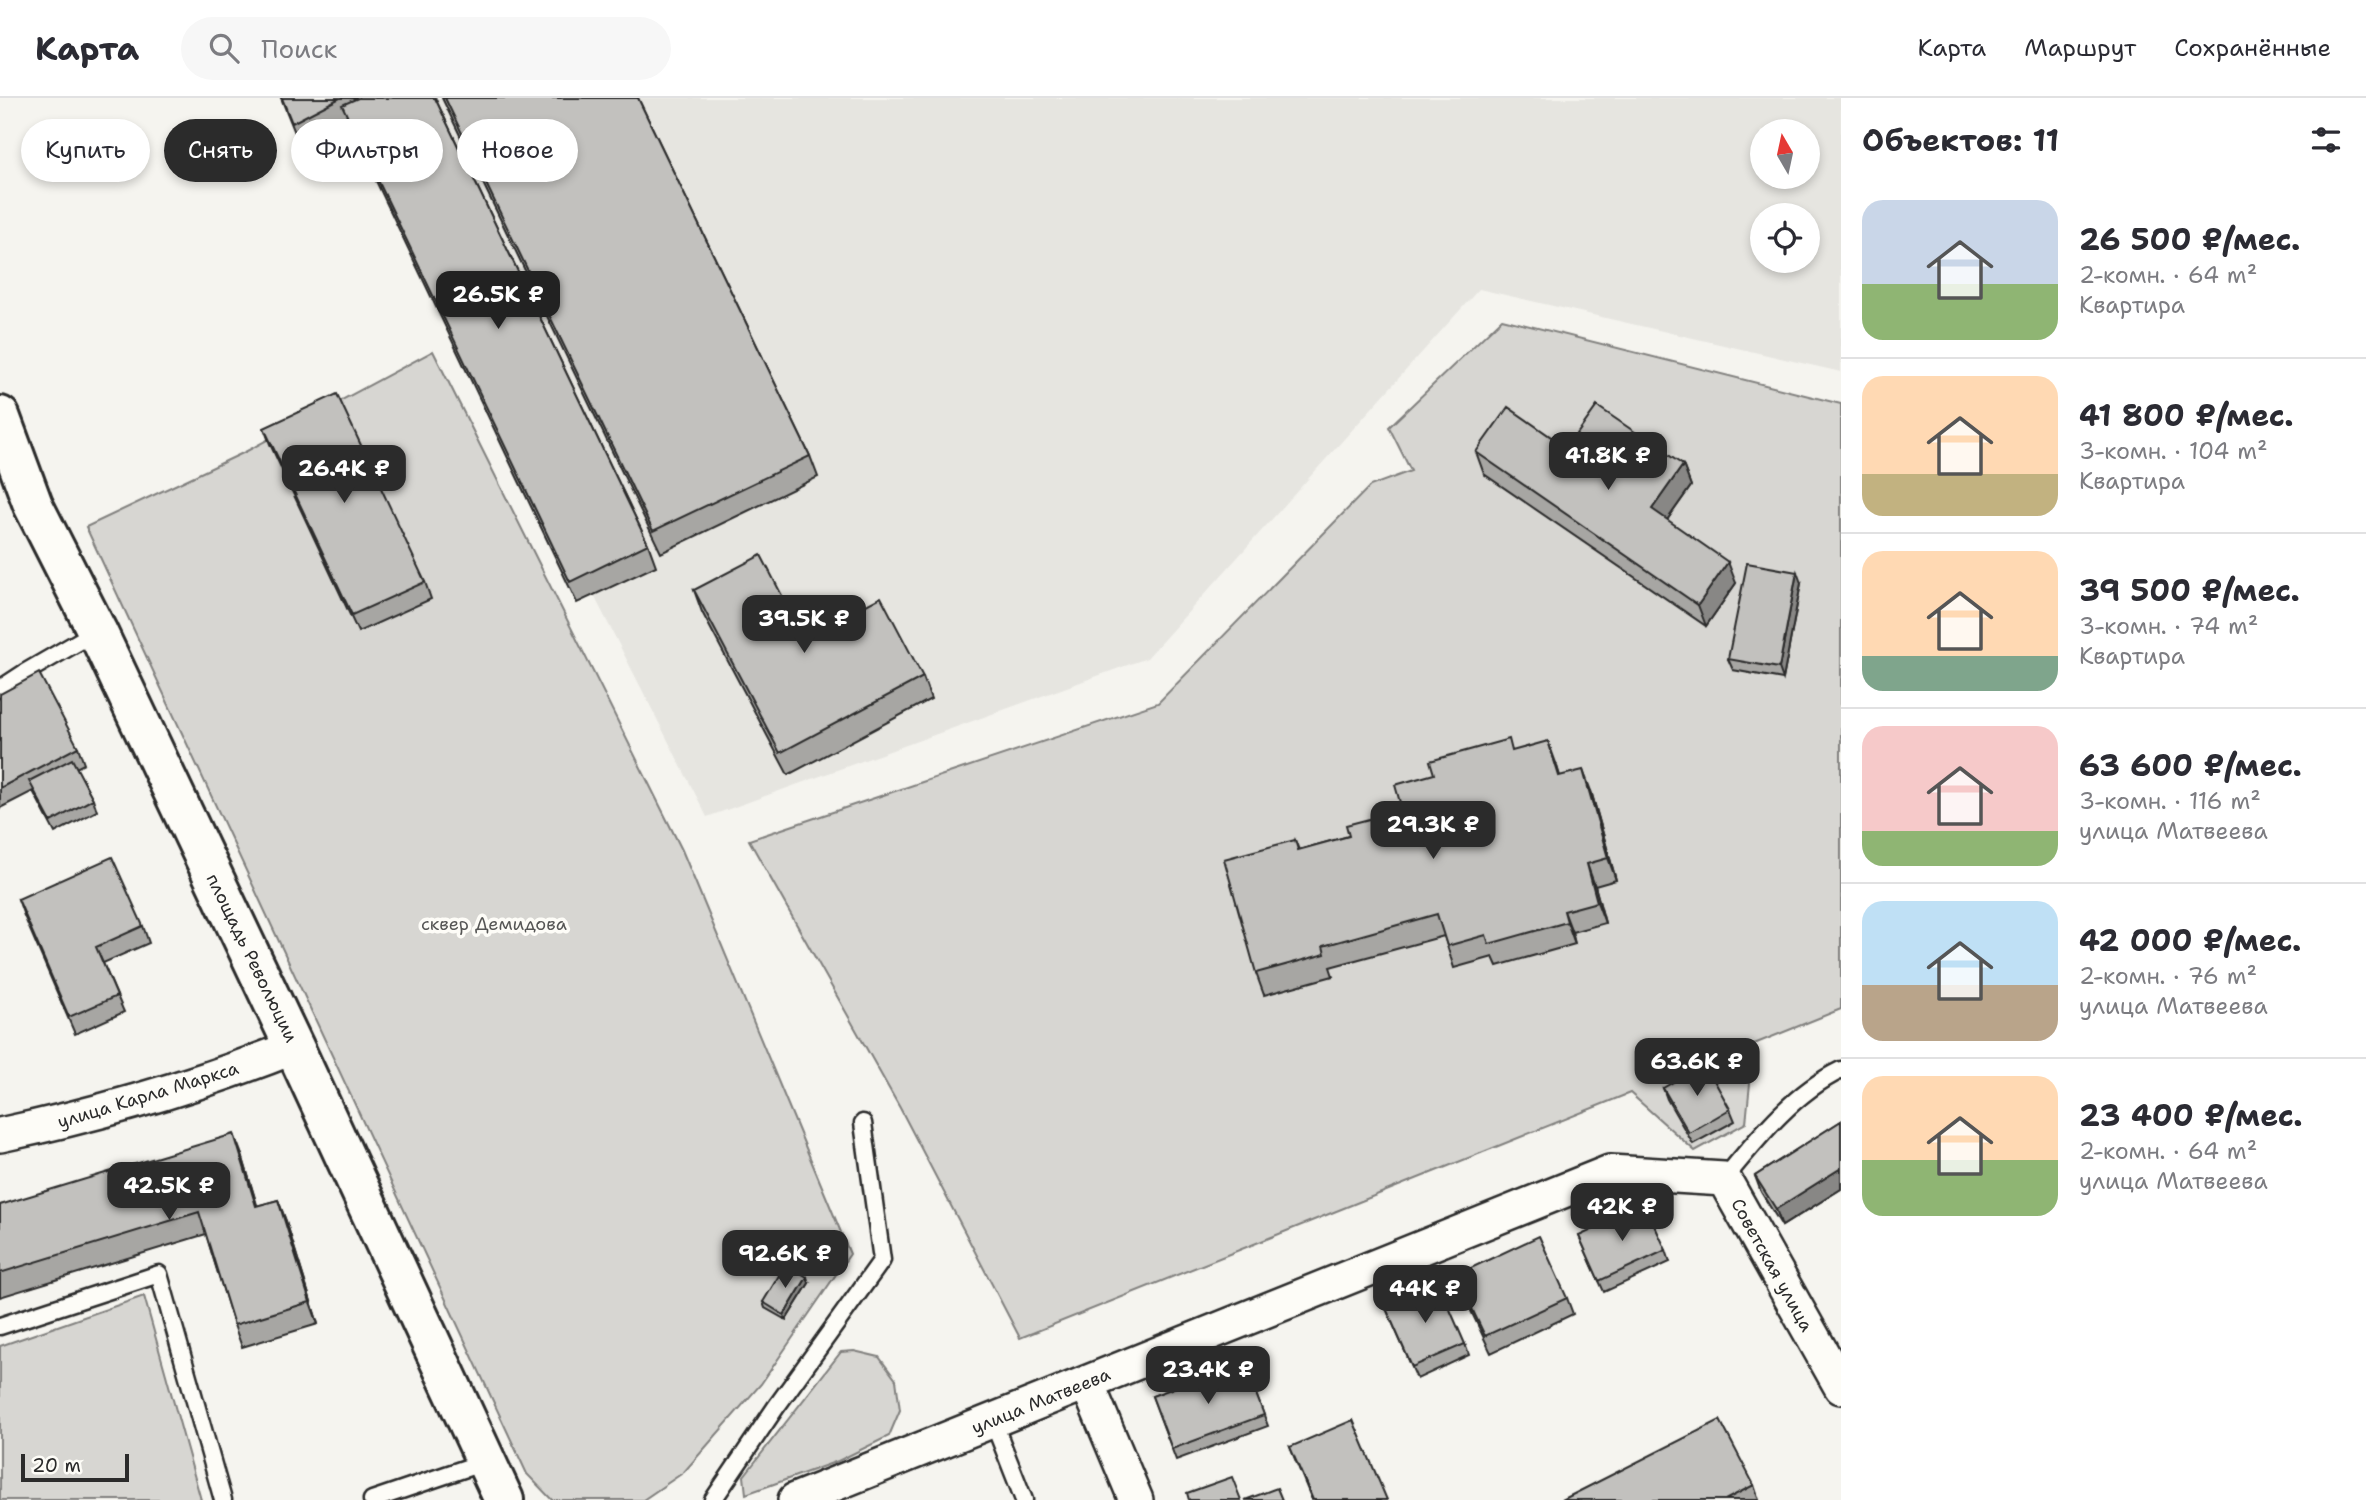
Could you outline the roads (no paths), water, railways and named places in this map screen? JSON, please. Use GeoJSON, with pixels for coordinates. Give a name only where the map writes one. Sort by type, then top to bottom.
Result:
{"type":"FeatureCollection","features":[{"type":"Feature","properties":{"kind":"street","name":"площадь Революции"},"geometry":{"type":"LineString","coordinates":[[0,416],[33,505],[97,631],[294,1047],[504,1500]]}},
{"type":"Feature","properties":{"kind":"street","name":"улица Карла Маркса"},"geometry":{"type":"LineString","coordinates":[[0,1135],[79,1118],[251,1064],[294,1047]]}},
{"type":"Feature","properties":{"kind":"street","name":"улица Матвеева"},"geometry":{"type":"LineString","coordinates":[[795,1500],[1611,1172],[1724,1179]]}},
{"type":"Feature","properties":{"kind":"street","name":"Советская улица"},"geometry":{"type":"LineString","coordinates":[[1724,1179],[1841,1387]]}},
{"type":"Feature","properties":{"kind":"street"},"geometry":{"type":"LineString","coordinates":[[1087,1383],[1136,1500]]}},
{"type":"Feature","properties":{"kind":"lane"},"geometry":{"type":"LineString","coordinates":[[0,689],[97,631]]}},
{"type":"Feature","properties":{"kind":"lane"},"geometry":{"type":"LineString","coordinates":[[1724,1179],[1768,1126],[1824,1078],[1841,1070]]}},
{"type":"Feature","properties":{"kind":"lane"},"geometry":{"type":"LineString","coordinates":[[713,1500],[882,1260],[863,1123]]}},
{"type":"Feature","properties":{"kind":"lane"},"geometry":{"type":"LineString","coordinates":[[0,1326],[159,1274],[223,1500]]}},
{"type":"Feature","properties":{"kind":"lane"},"geometry":{"type":"LineString","coordinates":[[993,1421],[1024,1500]]}},
{"type":"Feature","properties":{"kind":"lane"},"geometry":{"type":"LineString","coordinates":[[372,1500],[487,1461]]}},
{"type":"Feature","properties":{"kind":"park label","name":"сквер Демидова"},"geometry":{"type":"Point","coordinates":[494,924]}}]}
